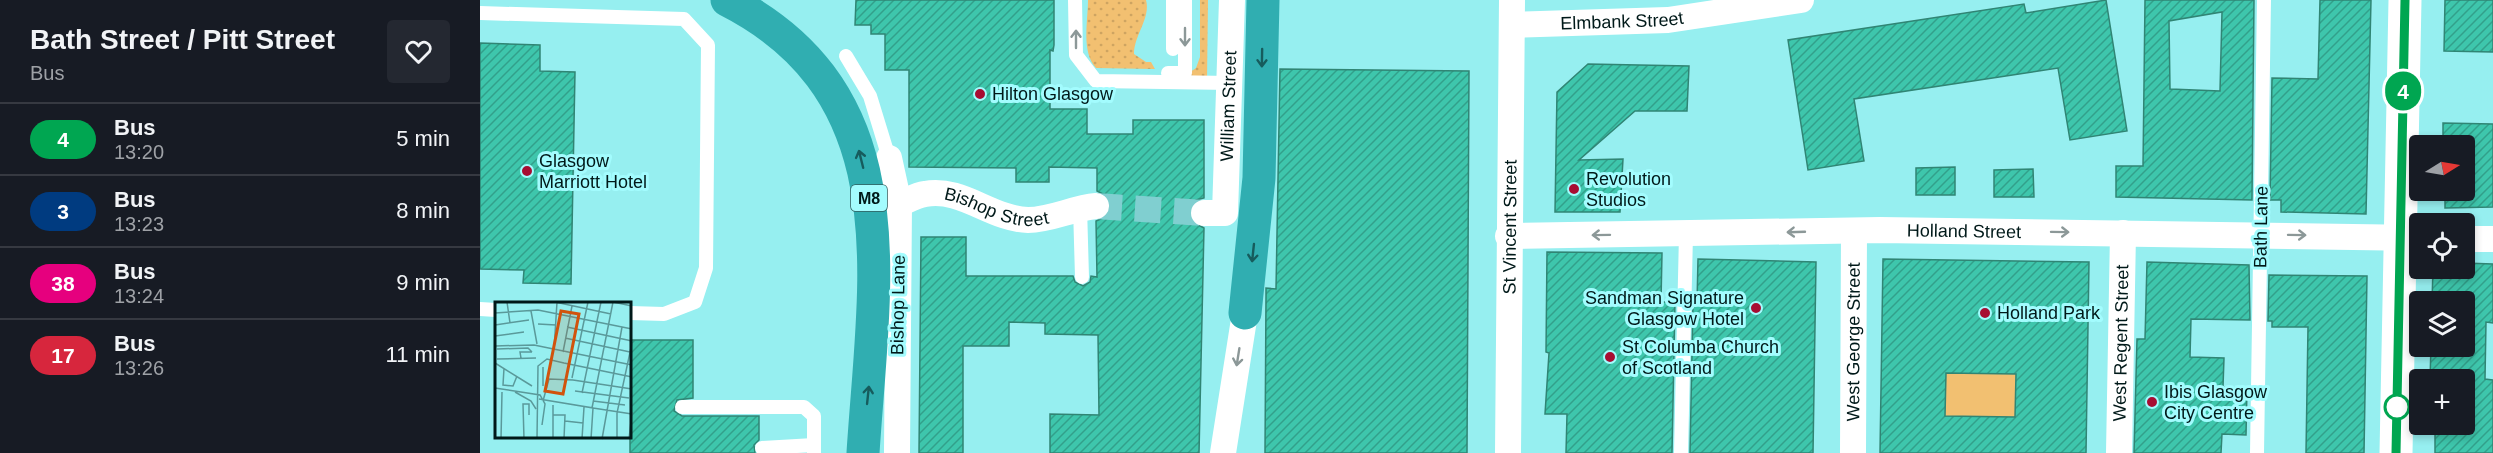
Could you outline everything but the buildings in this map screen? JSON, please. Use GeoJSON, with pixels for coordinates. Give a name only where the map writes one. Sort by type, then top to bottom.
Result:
{"type":"FeatureCollection","features":[{"type":"Feature","properties":{"kind":"highway","name":"M8"},"geometry":{"type":"LineString","coordinates":[[727,0],[770,24],[810,61],[838,101],[859,151],[871,220],[873,268],[871,360],[863,453]]}},
{"type":"Feature","properties":{"kind":"highway"},"geometry":{"type":"LineString","coordinates":[[1245,313],[1259,178],[1263,0]]}},
{"type":"Feature","properties":{"kind":"street","name":"William Street"},"geometry":{"type":"LineString","coordinates":[[1215,213],[1231,83],[1232,0]]}},
{"type":"Feature","properties":{"kind":"street","name":"Elmbank Street"},"geometry":{"type":"LineString","coordinates":[[1512,12],[1668,20],[1719,6],[1801,0]]}},
{"type":"Feature","properties":{"kind":"street"},"geometry":{"type":"LineString","coordinates":[[2405,0],[2409,213]]}},
{"type":"Feature","properties":{"kind":"street","name":"St Vincent Street"},"geometry":{"type":"LineString","coordinates":[[1508,453],[1508,236],[1512,12]]}},
{"type":"Feature","properties":{"kind":"street","name":"Bishop Lane"},"geometry":{"type":"LineString","coordinates":[[889,158],[899,204],[897,453]]}},
{"type":"Feature","properties":{"kind":"street","name":"Bishop Street"},"geometry":{"type":"LineString","coordinates":[[899,204],[924,194],[944,193],[959,196],[1003,215],[1027,220],[1045,218],[1088,206]]}},
{"type":"Feature","properties":{"kind":"street","name":"Holland Street"},"geometry":{"type":"LineString","coordinates":[[1508,236],[1854,231],[2261,234],[2409,238]]}},
{"type":"Feature","properties":{"kind":"street","name":"West George Street"},"geometry":{"type":"LineString","coordinates":[[1853,453],[1854,231]]}},
{"type":"Feature","properties":{"kind":"street","name":"West Regent Street"},"geometry":{"type":"LineString","coordinates":[[2119,453],[2123,233]]}},
{"type":"Feature","properties":{"kind":"street"},"geometry":{"type":"LineString","coordinates":[[2475,239],[2493,239]]}},
{"type":"Feature","properties":{"kind":"street"},"geometry":{"type":"LineString","coordinates":[[2396,453],[2409,253]]}},
{"type":"Feature","properties":{"kind":"street"},"geometry":{"type":"LineString","coordinates":[[1223,453],[1245,313]]}},
{"type":"Feature","properties":{"kind":"street"},"geometry":{"type":"LineString","coordinates":[[1232,402],[1233,453]]}},
{"type":"Feature","properties":{"kind":"lane"},"geometry":{"type":"LineString","coordinates":[[1076,0],[1076,55],[1096,81],[1231,83]]}},
{"type":"Feature","properties":{"kind":"lane"},"geometry":{"type":"LineString","coordinates":[[1173,0],[1173,49]]}},
{"type":"Feature","properties":{"kind":"lane"},"geometry":{"type":"LineString","coordinates":[[1090,73],[1185,73],[1185,0]]}},
{"type":"Feature","properties":{"kind":"lane","name":"Bath Lane"},"geometry":{"type":"LineString","coordinates":[[2257,453],[2264,0]]}},
{"type":"Feature","properties":{"kind":"lane"},"geometry":{"type":"LineString","coordinates":[[480,14],[684,19],[708,45],[706,268],[695,302],[664,314],[632,313]]}},
{"type":"Feature","properties":{"kind":"lane"},"geometry":{"type":"LineString","coordinates":[[846,56],[870,96],[889,158]]}},
{"type":"Feature","properties":{"kind":"lane"},"geometry":{"type":"LineString","coordinates":[[1082,277],[1088,206]]}},
{"type":"Feature","properties":{"kind":"lane"},"geometry":{"type":"LineString","coordinates":[[1681,453],[1686,234]]}},
{"type":"Feature","properties":{"kind":"lane"},"geometry":{"type":"LineString","coordinates":[[480,309],[495,310]]}},
{"type":"Feature","properties":{"kind":"lane"},"geometry":{"type":"LineString","coordinates":[[682,407],[804,407],[814,416],[814,449],[762,448]]}},
{"type":"Feature","properties":{"kind":"shaded area"},"geometry":{"type":"Polygon","coordinates":[[[1088,0],[1146,0],[1146,13],[1134,54],[1146,62],[1151,62],[1155,69],[1096,68],[1088,54],[1088,0]]]}},
{"type":"Feature","properties":{"kind":"shaded area"},"geometry":{"type":"Polygon","coordinates":[[[1200,0],[1208,0],[1207,81],[1180,79],[1196,68],[1200,57],[1200,0]]]}},
{"type":"Feature","properties":{"kind":"shaded area"},"geometry":{"type":"Polygon","coordinates":[[[1928,364],[2016,374],[2015,417],[1945,416],[1928,364]]]}},
{"type":"Feature","properties":{"kind":"tunnel"},"geometry":{"type":"LineString","coordinates":[[1096,206],[1204,213]]}},
{"type":"Feature","properties":{"kind":"bus line","name":"4"},"geometry":{"type":"LineString","coordinates":[[2396,453],[2405,0]]}},
{"type":"Feature","properties":{"kind":"place","name":"Hilton Glasgow"},"geometry":{"type":"Point","coordinates":[980,94]}},
{"type":"Feature","properties":{"kind":"place","name":"Glasgow Marriott Hotel"},"geometry":{"type":"Point","coordinates":[527,171]}},
{"type":"Feature","properties":{"kind":"place","name":"Revolution Studios"},"geometry":{"type":"Point","coordinates":[1574,189]}},
{"type":"Feature","properties":{"kind":"place","name":"Sandman Signature Glasgow Hotel"},"geometry":{"type":"Point","coordinates":[1756,308]}},
{"type":"Feature","properties":{"kind":"place","name":"Holland Park"},"geometry":{"type":"Point","coordinates":[1985,313]}},
{"type":"Feature","properties":{"kind":"place","name":"St Columba Church of Scotland"},"geometry":{"type":"Point","coordinates":[1610,357]}},
{"type":"Feature","properties":{"kind":"place","name":"Ibis Glasgow City Centre"},"geometry":{"type":"Point","coordinates":[2152,402]}}]}
